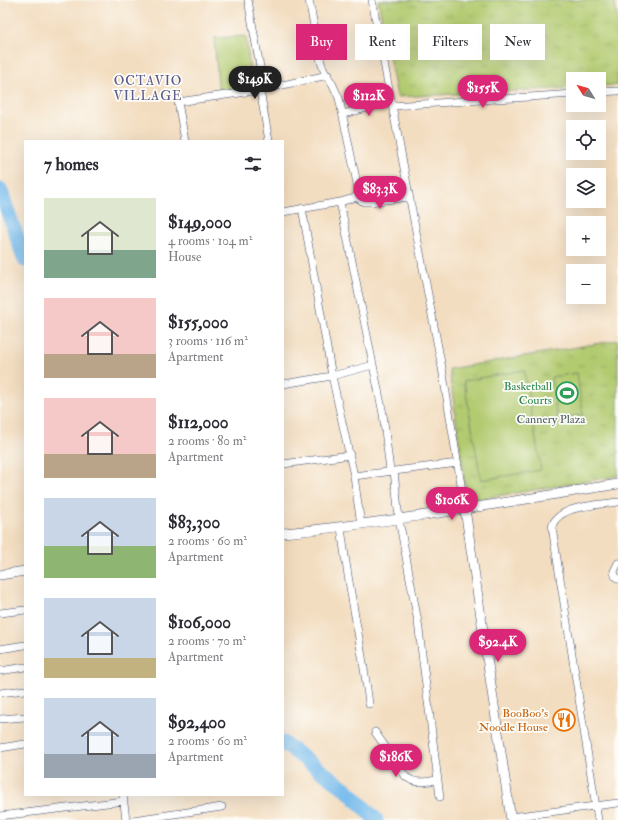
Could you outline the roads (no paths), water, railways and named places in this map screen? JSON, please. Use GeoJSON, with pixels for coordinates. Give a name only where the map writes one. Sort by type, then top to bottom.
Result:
{"type":"FeatureCollection","features":[{"type":"Feature","properties":{"kind":"street"},"geometry":{"type":"LineString","coordinates":[[248,0],[269,140]]}},
{"type":"Feature","properties":{"kind":"street"},"geometry":{"type":"LineString","coordinates":[[284,212],[340,202],[356,197],[359,193],[338,98],[321,62],[309,0]]}},
{"type":"Feature","properties":{"kind":"street"},"geometry":{"type":"LineString","coordinates":[[372,0],[442,368],[458,463],[511,819],[618,803]]}},
{"type":"Feature","properties":{"kind":"street"},"geometry":{"type":"LineString","coordinates":[[185,140],[178,102],[262,89],[328,76]]}},
{"type":"Feature","properties":{"kind":"street"},"geometry":{"type":"LineString","coordinates":[[606,92],[618,92]]}},
{"type":"Feature","properties":{"kind":"street"},"geometry":{"type":"LineString","coordinates":[[342,114],[391,104],[566,94]]}},
{"type":"Feature","properties":{"kind":"street"},"geometry":{"type":"LineString","coordinates":[[356,197],[364,202],[370,202],[409,197]]}},
{"type":"Feature","properties":{"kind":"street"},"geometry":{"type":"LineString","coordinates":[[340,202],[383,414],[399,519],[418,622],[440,797]]}},
{"type":"Feature","properties":{"kind":"street"},"geometry":{"type":"LineString","coordinates":[[302,208],[332,376],[354,476],[361,524]]}},
{"type":"Feature","properties":{"kind":"street"},"geometry":{"type":"LineString","coordinates":[[284,384],[332,376],[373,365]]}},
{"type":"Feature","properties":{"kind":"street"},"geometry":{"type":"LineString","coordinates":[[284,464],[350,455]]}},
{"type":"Feature","properties":{"kind":"street"},"geometry":{"type":"LineString","coordinates":[[354,476],[458,463]]}},
{"type":"Feature","properties":{"kind":"street"},"geometry":{"type":"LineString","coordinates":[[284,533],[399,519],[618,484]]}},
{"type":"Feature","properties":{"kind":"street"},"geometry":{"type":"LineString","coordinates":[[598,820],[552,527],[553,521],[557,517],[573,509],[618,502]]}},
{"type":"Feature","properties":{"kind":"street"},"geometry":{"type":"LineString","coordinates":[[341,527],[350,590],[364,662],[369,704]]}},
{"type":"Feature","properties":{"kind":"street"},"geometry":{"type":"LineString","coordinates":[[618,563],[614,570],[618,579]]}},
{"type":"Feature","properties":{"kind":"street"},"geometry":{"type":"LineString","coordinates":[[0,575],[24,571]]}},
{"type":"Feature","properties":{"kind":"street"},"geometry":{"type":"LineString","coordinates":[[0,614],[24,610]]}},
{"type":"Feature","properties":{"kind":"street"},"geometry":{"type":"LineString","coordinates":[[0,649],[24,645]]}},
{"type":"Feature","properties":{"kind":"street"},"geometry":{"type":"LineString","coordinates":[[0,671],[24,667]]}},
{"type":"Feature","properties":{"kind":"street"},"geometry":{"type":"LineString","coordinates":[[0,693],[24,690]]}},
{"type":"Feature","properties":{"kind":"street"},"geometry":{"type":"LineString","coordinates":[[0,719],[24,717]]}},
{"type":"Feature","properties":{"kind":"street"},"geometry":{"type":"LineString","coordinates":[[375,732],[406,777],[412,781],[418,782],[438,780]]}},
{"type":"Feature","properties":{"kind":"street"},"geometry":{"type":"LineString","coordinates":[[0,748],[24,744]]}},
{"type":"Feature","properties":{"kind":"street"},"geometry":{"type":"LineString","coordinates":[[0,816],[123,798],[126,820]]}},
{"type":"Feature","properties":{"kind":"street"},"geometry":{"type":"LineString","coordinates":[[133,820],[222,807]]}},
{"type":"Feature","properties":{"kind":"waterway"},"geometry":{"type":"LineString","coordinates":[[0,189],[24,257]]}},
{"type":"Feature","properties":{"kind":"waterway"},"geometry":{"type":"LineString","coordinates":[[284,744],[347,790],[376,820]]}},
{"type":"Feature","properties":{"kind":"place","name":"Basketball Courts"},"geometry":{"type":"Point","coordinates":[567,393]}},
{"type":"Feature","properties":{"kind":"place","name":"BooBoo's Noodle House"},"geometry":{"type":"Point","coordinates":[564,720]}},
{"type":"Feature","properties":{"kind":"district","name":"OCTAVIO VILLAGE"},"geometry":{"type":"Point","coordinates":[148,88]}},
{"type":"Feature","properties":{"kind":"park label","name":"Cannery Plaza"},"geometry":{"type":"Point","coordinates":[551,419]}}]}
